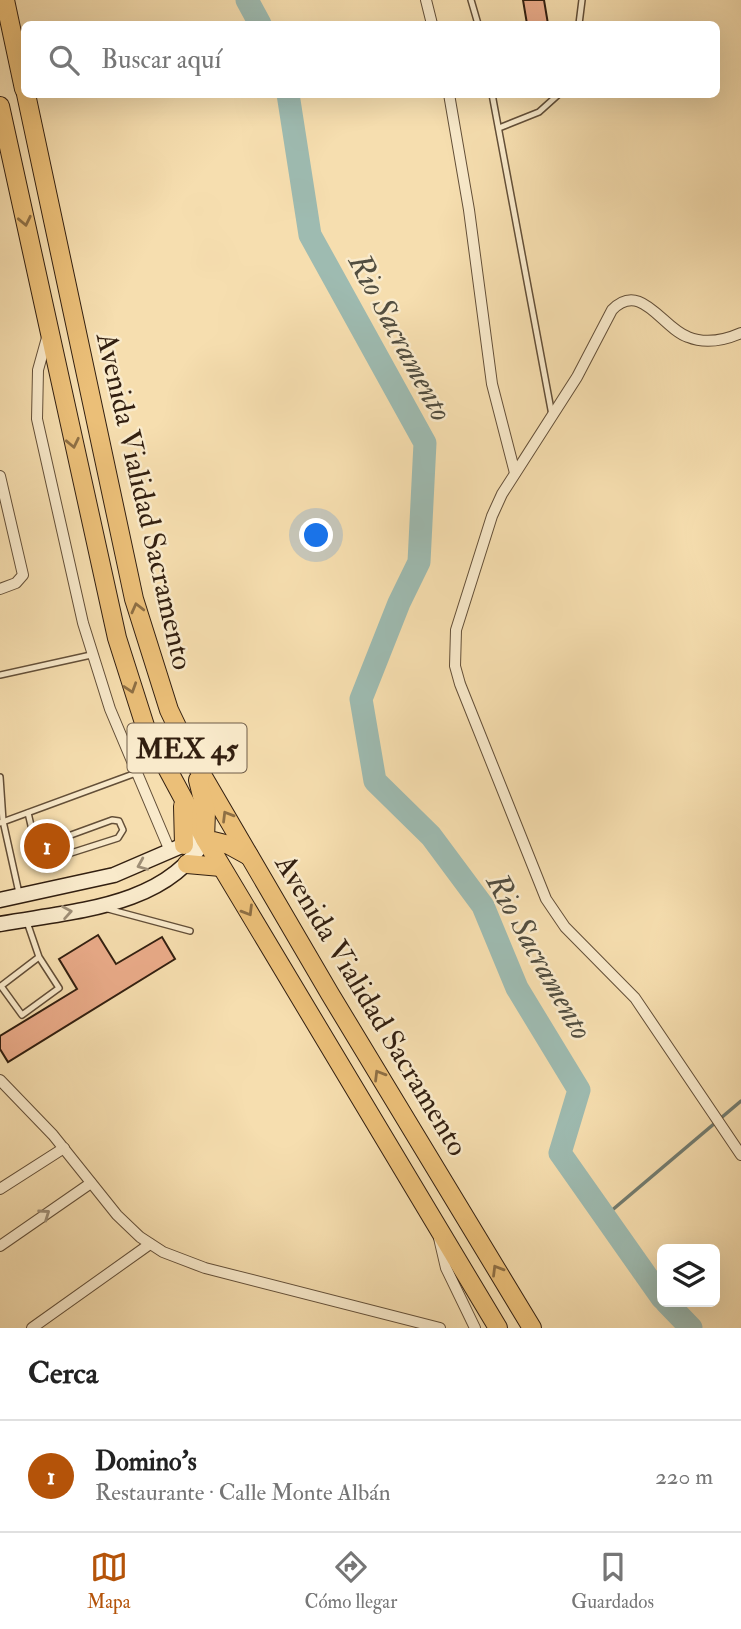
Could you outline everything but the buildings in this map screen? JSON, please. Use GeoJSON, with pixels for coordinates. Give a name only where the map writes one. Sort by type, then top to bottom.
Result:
{"type":"FeatureCollection","features":[{"type":"Feature","properties":{"kind":"highway"},"geometry":{"type":"LineString","coordinates":[[5,0],[21,75]]}},
{"type":"Feature","properties":{"kind":"highway","name":"Avenida Vialidad Sacramento"},"geometry":{"type":"LineString","coordinates":[[27,98],[141,628],[158,683],[191,756],[330,994],[532,1328]]}},
{"type":"Feature","properties":{"kind":"highway","name":"Avenida Vialidad Sacramento"},"geometry":{"type":"LineString","coordinates":[[0,106],[123,662],[146,729],[181,799],[498,1328]]}},
{"type":"Feature","properties":{"kind":"highway"},"geometry":{"type":"LineString","coordinates":[[191,756],[204,802],[205,839],[229,845],[252,858]]}},
{"type":"Feature","properties":{"kind":"highway"},"geometry":{"type":"LineString","coordinates":[[177,848],[181,799]]}},
{"type":"Feature","properties":{"kind":"highway"},"geometry":{"type":"LineString","coordinates":[[187,864],[221,867]]}},
{"type":"Feature","properties":{"kind":"main road"},"geometry":{"type":"LineString","coordinates":[[0,899],[114,875],[205,839]]}},
{"type":"Feature","properties":{"kind":"main road"},"geometry":{"type":"LineString","coordinates":[[0,925],[99,906],[153,887],[187,864],[205,839]]}},
{"type":"Feature","properties":{"kind":"street"},"geometry":{"type":"LineString","coordinates":[[426,0],[431,21]]}},
{"type":"Feature","properties":{"kind":"street"},"geometry":{"type":"LineString","coordinates":[[450,98],[469,210],[492,384],[515,473]]}},
{"type":"Feature","properties":{"kind":"street"},"geometry":{"type":"LineString","coordinates":[[741,333],[705,341],[689,338],[677,332],[641,301],[630,299],[620,302],[603,326],[552,418],[502,494],[485,533],[456,631],[455,666],[554,913],[635,998],[741,1155]]}},
{"type":"Feature","properties":{"kind":"street"},"geometry":{"type":"LineString","coordinates":[[49,331],[38,370],[37,419],[91,655],[136,773],[177,848]]}},
{"type":"Feature","properties":{"kind":"street"},"geometry":{"type":"LineString","coordinates":[[0,476],[4,505],[23,575],[16,583],[0,589]]}},
{"type":"Feature","properties":{"kind":"street"},"geometry":{"type":"LineString","coordinates":[[2,1084],[64,1148],[117,1215],[150,1244],[205,1268],[440,1328]]}},
{"type":"Feature","properties":{"kind":"street"},"geometry":{"type":"LineString","coordinates":[[0,1189],[64,1148]]}},
{"type":"Feature","properties":{"kind":"street"},"geometry":{"type":"LineString","coordinates":[[0,1246],[91,1183]]}},
{"type":"Feature","properties":{"kind":"street"},"geometry":{"type":"LineString","coordinates":[[439,1230],[446,1268],[475,1328]]}},
{"type":"Feature","properties":{"kind":"street"},"geometry":{"type":"LineString","coordinates":[[32,1328],[150,1244]]}},
{"type":"Feature","properties":{"kind":"lane"},"geometry":{"type":"LineString","coordinates":[[471,0],[477,21]]}},
{"type":"Feature","properties":{"kind":"lane"},"geometry":{"type":"LineString","coordinates":[[579,21],[582,0]]}},
{"type":"Feature","properties":{"kind":"lane"},"geometry":{"type":"LineString","coordinates":[[493,98],[552,418]]}},
{"type":"Feature","properties":{"kind":"lane"},"geometry":{"type":"LineString","coordinates":[[499,128],[539,112],[555,98]]}},
{"type":"Feature","properties":{"kind":"lane"},"geometry":{"type":"LineString","coordinates":[[0,676],[91,655]]}},
{"type":"Feature","properties":{"kind":"lane"},"geometry":{"type":"LineString","coordinates":[[2,822],[136,773]]}},
{"type":"Feature","properties":{"kind":"lane"},"geometry":{"type":"LineString","coordinates":[[0,778],[2,822],[20,896]]}},
{"type":"Feature","properties":{"kind":"lane"},"geometry":{"type":"LineString","coordinates":[[28,813],[38,847],[44,860],[49,861],[118,838],[123,830],[119,821],[112,820],[38,847]]}},
{"type":"Feature","properties":{"kind":"lane"},"geometry":{"type":"LineString","coordinates":[[99,906],[190,931]]}},
{"type":"Feature","properties":{"kind":"lane"},"geometry":{"type":"LineString","coordinates":[[26,919],[39,957],[59,988],[22,1015],[1,986],[39,957]]}},
{"type":"Feature","properties":{"kind":"waterway","name":"Rio Sacramento"},"geometry":{"type":"LineString","coordinates":[[247,0],[258,21]]}},
{"type":"Feature","properties":{"kind":"waterway","name":"Rio Sacramento"},"geometry":{"type":"LineString","coordinates":[[289,98],[310,235],[425,443],[419,562],[399,603],[361,699],[375,781],[431,836],[483,906],[517,988],[579,1090],[560,1153],[657,1291]]}},
{"type":"Feature","properties":{"kind":"waterway"},"geometry":{"type":"LineString","coordinates":[[604,1217],[741,1101]]}},
{"type":"Feature","properties":{"kind":"waterway","name":"Rio Sacramento"},"geometry":{"type":"LineString","coordinates":[[671,1307],[691,1328]]}},
{"type":"Feature","properties":{"kind":"place","name":"Domino's"},"geometry":{"type":"Point","coordinates":[47,846]}}]}
